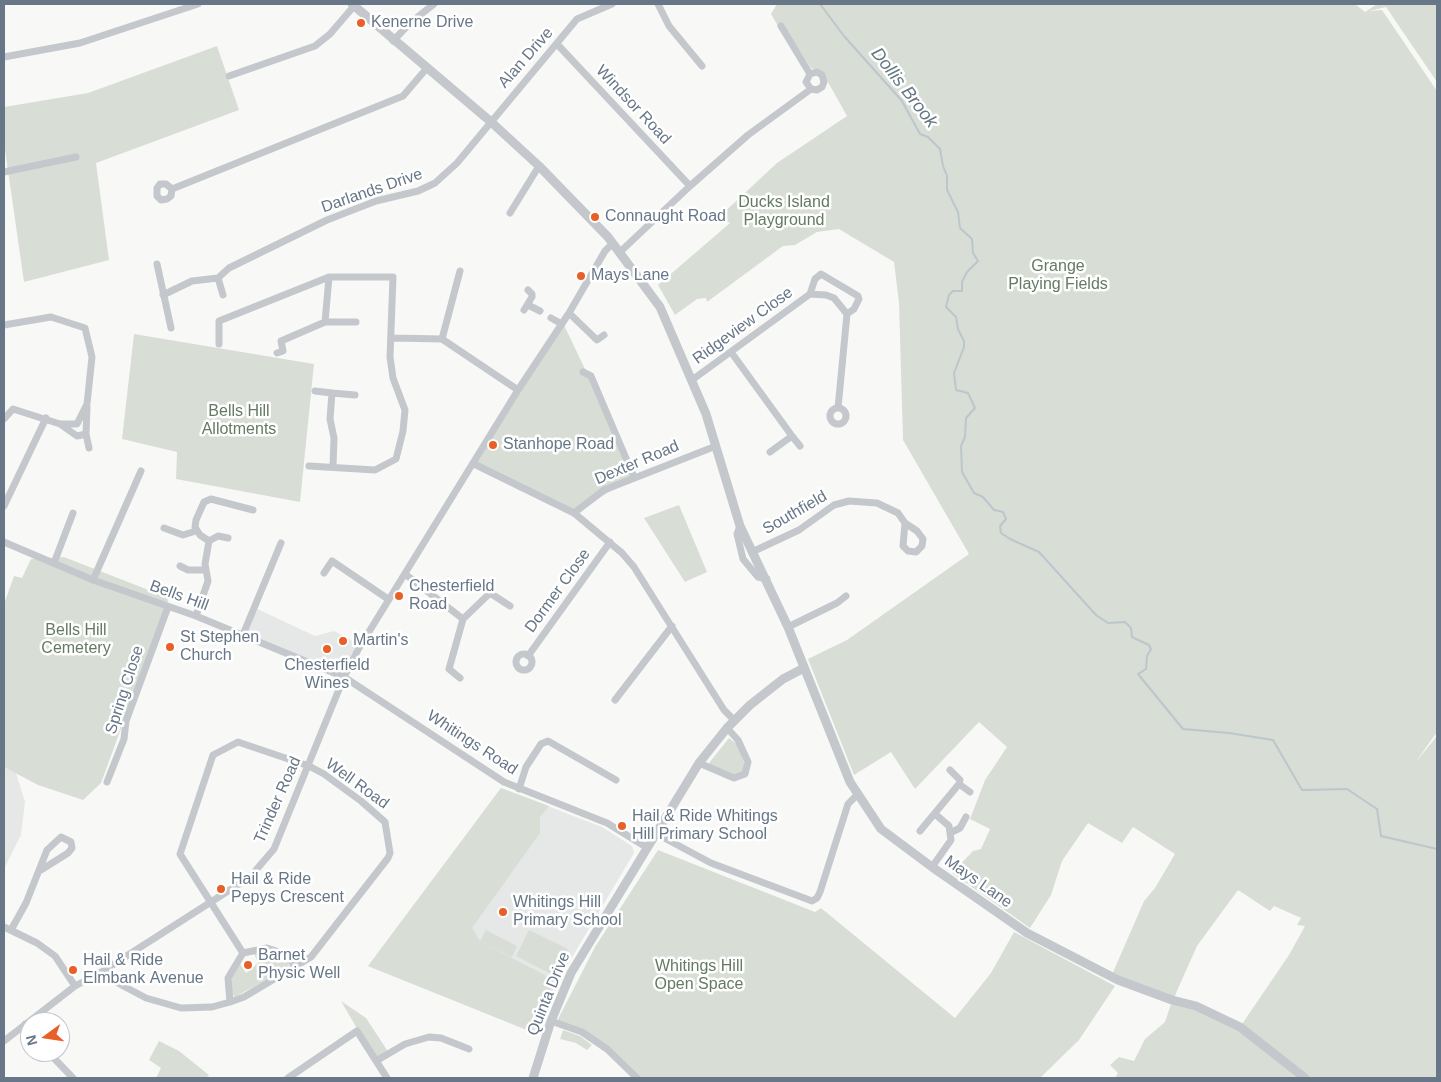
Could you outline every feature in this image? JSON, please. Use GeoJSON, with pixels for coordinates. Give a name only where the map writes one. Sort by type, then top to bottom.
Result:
{"type":"FeatureCollection","features":[{"type":"Feature","properties":{"kind":"street"},"geometry":{"type":"LineString","coordinates":[[4,57],[80,43],[198,4]]}},
{"type":"Feature","properties":{"kind":"street"},"geometry":{"type":"LineString","coordinates":[[393,40],[410,23],[434,4]]}},
{"type":"Feature","properties":{"kind":"street","name":"Alan Drive"},"geometry":{"type":"LineString","coordinates":[[490,121],[577,19],[612,4]]}},
{"type":"Feature","properties":{"kind":"street"},"geometry":{"type":"LineString","coordinates":[[658,4],[669,26],[702,66]]}},
{"type":"Feature","properties":{"kind":"street"},"geometry":{"type":"LineString","coordinates":[[229,76],[320,43],[353,5]]}},
{"type":"Feature","properties":{"kind":"street","name":"Mays Lane"},"geometry":{"type":"LineString","coordinates":[[353,5],[490,121],[539,166],[613,243],[660,307],[692,380],[716,446],[740,526],[767,579],[788,627],[857,795],[885,834],[1017,927],[1067,955],[1118,980],[1172,1000],[1196,1006],[1240,1027],[1305,1078]]}},
{"type":"Feature","properties":{"kind":"street"},"geometry":{"type":"LineString","coordinates":[[782,26],[810,74]]}},
{"type":"Feature","properties":{"kind":"street","name":"Windsor Road"},"geometry":{"type":"LineString","coordinates":[[557,44],[690,186]]}},
{"type":"Feature","properties":{"kind":"street"},"geometry":{"type":"LineString","coordinates":[[172,189],[403,96],[427,68]]}},
{"type":"Feature","properties":{"kind":"street"},"geometry":{"type":"LineString","coordinates":[[820,73],[824,82],[822,87],[817,90],[811,89],[806,82],[810,74],[820,73]]}},
{"type":"Feature","properties":{"kind":"street"},"geometry":{"type":"LineString","coordinates":[[620,252],[748,135],[811,89]]}},
{"type":"Feature","properties":{"kind":"street","name":"Darlands Drive"},"geometry":{"type":"LineString","coordinates":[[164,295],[192,281],[218,278],[229,268],[327,220],[376,201],[418,191],[435,183],[457,163],[490,121]]}},
{"type":"Feature","properties":{"kind":"street"},"geometry":{"type":"LineString","coordinates":[[4,172],[76,157]]}},
{"type":"Feature","properties":{"kind":"street"},"geometry":{"type":"LineString","coordinates":[[510,212],[539,166]]}},
{"type":"Feature","properties":{"kind":"street"},"geometry":{"type":"LineString","coordinates":[[344,677],[388,599],[474,464],[518,390],[569,313],[605,251],[613,243]]}},
{"type":"Feature","properties":{"kind":"street"},"geometry":{"type":"LineString","coordinates":[[157,264],[171,328]]}},
{"type":"Feature","properties":{"kind":"street"},"geometry":{"type":"LineString","coordinates":[[442,339],[460,271]]}},
{"type":"Feature","properties":{"kind":"street","name":"Ridgeview Close"},"geometry":{"type":"LineString","coordinates":[[692,380],[810,294],[815,279],[821,274],[858,296],[859,299],[854,309],[847,314]]}},
{"type":"Feature","properties":{"kind":"street"},"geometry":{"type":"LineString","coordinates":[[325,322],[329,277]]}},
{"type":"Feature","properties":{"kind":"street"},"geometry":{"type":"LineString","coordinates":[[218,344],[219,321],[329,277],[392,277],[392,338],[390,357],[393,378],[405,410],[403,431],[396,459],[375,470],[309,466]]}},
{"type":"Feature","properties":{"kind":"street"},"geometry":{"type":"LineString","coordinates":[[218,278],[223,295]]}},
{"type":"Feature","properties":{"kind":"street"},"geometry":{"type":"LineString","coordinates":[[528,290],[532,294],[532,298],[526,307],[540,311]]}},
{"type":"Feature","properties":{"kind":"street","name":"Ridgeview Close"},"geometry":{"type":"LineString","coordinates":[[810,294],[826,295],[834,298],[847,314],[838,408]]}},
{"type":"Feature","properties":{"kind":"street"},"geometry":{"type":"LineString","coordinates":[[569,313],[597,340],[604,335]]}},
{"type":"Feature","properties":{"kind":"street"},"geometry":{"type":"LineString","coordinates":[[4,325],[51,317],[85,328],[92,357],[86,434],[90,448]]}},
{"type":"Feature","properties":{"kind":"street"},"geometry":{"type":"LineString","coordinates":[[551,318],[562,324]]}},
{"type":"Feature","properties":{"kind":"street"},"geometry":{"type":"LineString","coordinates":[[277,353],[284,351],[280,341],[325,322],[356,322]]}},
{"type":"Feature","properties":{"kind":"street"},"geometry":{"type":"LineString","coordinates":[[392,338],[442,339],[518,390]]}},
{"type":"Feature","properties":{"kind":"street"},"geometry":{"type":"LineString","coordinates":[[731,352],[800,446]]}},
{"type":"Feature","properties":{"kind":"street"},"geometry":{"type":"LineString","coordinates":[[583,372],[591,376],[634,477]]}},
{"type":"Feature","properties":{"kind":"street"},"geometry":{"type":"LineString","coordinates":[[315,390],[355,395]]}},
{"type":"Feature","properties":{"kind":"street"},"geometry":{"type":"LineString","coordinates":[[332,393],[330,419],[334,438],[333,466]]}},
{"type":"Feature","properties":{"kind":"street"},"geometry":{"type":"LineString","coordinates":[[60,424],[77,424],[87,404]]}},
{"type":"Feature","properties":{"kind":"street"},"geometry":{"type":"LineString","coordinates":[[4,419],[13,409],[46,418],[60,424],[77,436],[86,434]]}},
{"type":"Feature","properties":{"kind":"street"},"geometry":{"type":"LineString","coordinates":[[4,506],[46,418]]}},
{"type":"Feature","properties":{"kind":"street"},"geometry":{"type":"LineString","coordinates":[[770,452],[792,436]]}},
{"type":"Feature","properties":{"kind":"street","name":"Dexter Road"},"geometry":{"type":"LineString","coordinates":[[574,513],[604,490],[716,446]]}},
{"type":"Feature","properties":{"kind":"street"},"geometry":{"type":"LineString","coordinates":[[474,464],[574,513],[610,542],[634,567],[724,710],[734,720]]}},
{"type":"Feature","properties":{"kind":"street"},"geometry":{"type":"LineString","coordinates":[[93,580],[140,471]]}},
{"type":"Feature","properties":{"kind":"street"},"geometry":{"type":"LineString","coordinates":[[196,531],[196,520],[202,505],[207,500],[211,499],[253,510]]}},
{"type":"Feature","properties":{"kind":"street","name":"Southfield"},"geometry":{"type":"LineString","coordinates":[[752,552],[799,530],[834,505],[849,501],[866,500],[887,506],[898,513],[905,523]]}},
{"type":"Feature","properties":{"kind":"street"},"geometry":{"type":"LineString","coordinates":[[54,563],[73,513]]}},
{"type":"Feature","properties":{"kind":"street","name":"Mays Lane"},"geometry":{"type":"LineString","coordinates":[[740,526],[737,534],[743,559],[758,578],[767,579]]}},
{"type":"Feature","properties":{"kind":"street"},"geometry":{"type":"LineString","coordinates":[[164,528],[182,535],[196,531]]}},
{"type":"Feature","properties":{"kind":"street"},"geometry":{"type":"LineString","coordinates":[[196,531],[209,541]]}},
{"type":"Feature","properties":{"kind":"street"},"geometry":{"type":"LineString","coordinates":[[209,541],[218,536],[228,538]]}},
{"type":"Feature","properties":{"kind":"street"},"geometry":{"type":"LineString","coordinates":[[196,616],[208,581],[206,570],[209,541]]}},
{"type":"Feature","properties":{"kind":"street","name":"Bells Hill"},"geometry":{"type":"LineString","coordinates":[[4,542],[93,580],[196,616],[242,637],[344,677]]}},
{"type":"Feature","properties":{"kind":"street","name":"Dormer Close"},"geometry":{"type":"LineString","coordinates":[[528,656],[610,542]]}},
{"type":"Feature","properties":{"kind":"street"},"geometry":{"type":"LineString","coordinates":[[242,637],[281,543]]}},
{"type":"Feature","properties":{"kind":"street"},"geometry":{"type":"LineString","coordinates":[[324,573],[332,562],[388,599]]}},
{"type":"Feature","properties":{"kind":"street"},"geometry":{"type":"LineString","coordinates":[[180,566],[188,570],[206,570]]}},
{"type":"Feature","properties":{"kind":"street"},"geometry":{"type":"LineString","coordinates":[[405,574],[463,619]]}},
{"type":"Feature","properties":{"kind":"street"},"geometry":{"type":"LineString","coordinates":[[460,678],[449,669],[463,619],[490,593],[510,606]]}},
{"type":"Feature","properties":{"kind":"street"},"geometry":{"type":"LineString","coordinates":[[788,627],[837,603],[846,596]]}},
{"type":"Feature","properties":{"kind":"street","name":"Spring Close"},"geometry":{"type":"LineString","coordinates":[[107,782],[124,739],[126,721],[168,607]]}},
{"type":"Feature","properties":{"kind":"street"},"geometry":{"type":"LineString","coordinates":[[615,700],[672,626]]}},
{"type":"Feature","properties":{"kind":"street","name":"Quinta Drive"},"geometry":{"type":"LineString","coordinates":[[533,1078],[551,1021],[581,954],[699,763],[734,720],[784,679],[804,668]]}},
{"type":"Feature","properties":{"kind":"street","name":"Trinder Road"},"geometry":{"type":"LineString","coordinates":[[41,1012],[75,986],[100,973],[250,878],[274,849],[344,677]]}},
{"type":"Feature","properties":{"kind":"street","name":"Whitings Road"},"geometry":{"type":"LineString","coordinates":[[344,677],[493,776],[607,823],[646,847]]}},
{"type":"Feature","properties":{"kind":"street"},"geometry":{"type":"LineString","coordinates":[[699,763],[734,778],[745,774],[748,762],[738,740],[727,728]]}},
{"type":"Feature","properties":{"kind":"street"},"geometry":{"type":"LineString","coordinates":[[519,788],[526,767],[541,744],[548,741],[616,780]]}},
{"type":"Feature","properties":{"kind":"street","name":"Well Road"},"geometry":{"type":"LineString","coordinates":[[100,973],[146,998],[163,1004],[196,1008],[230,1002],[244,997],[311,957],[390,853],[385,822],[332,779],[309,766],[238,742],[213,755],[180,854],[211,902]]}},
{"type":"Feature","properties":{"kind":"street"},"geometry":{"type":"LineString","coordinates":[[920,831],[959,784],[960,780],[950,770]]}},
{"type":"Feature","properties":{"kind":"street"},"geometry":{"type":"LineString","coordinates":[[959,784],[970,792]]}},
{"type":"Feature","properties":{"kind":"street"},"geometry":{"type":"LineString","coordinates":[[655,833],[711,863],[812,901],[817,898],[820,892],[848,804],[857,795]]}},
{"type":"Feature","properties":{"kind":"street"},"geometry":{"type":"LineString","coordinates":[[932,868],[948,847],[952,832],[949,826],[935,814]]}},
{"type":"Feature","properties":{"kind":"street"},"geometry":{"type":"LineString","coordinates":[[952,832],[960,828],[966,818]]}},
{"type":"Feature","properties":{"kind":"street"},"geometry":{"type":"LineString","coordinates":[[41,870],[68,853],[72,848],[71,842],[61,837],[56,840],[42,860],[41,870],[7,929],[37,943],[55,956],[75,986]]}},
{"type":"Feature","properties":{"kind":"street"},"geometry":{"type":"LineString","coordinates":[[211,902],[243,953]]}},
{"type":"Feature","properties":{"kind":"street"},"geometry":{"type":"LineString","coordinates":[[230,1002],[228,978],[243,953],[267,948],[279,952],[290,959],[295,967]]}},
{"type":"Feature","properties":{"kind":"street"},"geometry":{"type":"LineString","coordinates":[[551,1021],[588,1036],[607,1049],[636,1078]]}},
{"type":"Feature","properties":{"kind":"street","name":"Trinder Road"},"geometry":{"type":"LineString","coordinates":[[4,1041],[20,1028]]}},
{"type":"Feature","properties":{"kind":"street"},"geometry":{"type":"LineString","coordinates":[[288,1078],[296,1076],[357,1032],[387,1078]]}},
{"type":"Feature","properties":{"kind":"street"},"geometry":{"type":"LineString","coordinates":[[376,1061],[405,1044],[429,1037],[441,1038],[469,1049]]}},
{"type":"Feature","properties":{"kind":"street"},"geometry":{"type":"LineString","coordinates":[[58,1062],[73,1078]]}},
{"type":"Feature","properties":{"kind":"shaded area"},"geometry":{"type":"Polygon","coordinates":[[[253,607],[315,636],[334,631],[361,645],[344,677],[242,637],[253,607]]]}},
{"type":"Feature","properties":{"kind":"shaded area"},"geometry":{"type":"Polygon","coordinates":[[[4,767],[16,773],[25,802],[21,835],[4,869],[4,767]]]}},
{"type":"Feature","properties":{"kind":"shaded area","name":"Whitings Hill Primary School"},"geometry":{"type":"Polygon","coordinates":[[[501,788],[602,827],[632,846],[634,853],[568,964],[553,995],[539,1035],[368,966],[501,788]]]}},
{"type":"Feature","properties":{"kind":"green space"},"geometry":{"type":"Polygon","coordinates":[[[777,4],[1355,4],[1365,12],[1377,4],[1437,4],[1437,82],[1386,7],[1369,11],[1382,10],[1437,91],[1437,732],[1415,763],[1437,736],[1437,1078],[1115,1078],[1118,1073],[1110,1065],[1119,1057],[1134,1061],[1145,1039],[1165,1022],[1172,1001],[1111,977],[1144,901],[1155,888],[1175,854],[1133,827],[1122,843],[1088,823],[1062,861],[1051,895],[1030,928],[952,873],[973,851],[981,849],[990,829],[970,819],[985,780],[1007,747],[979,722],[915,789],[891,752],[854,775],[808,659],[847,640],[969,554],[903,440],[899,303],[894,262],[839,229],[817,232],[795,245],[783,246],[707,302],[706,298],[697,299],[675,315],[658,285],[730,223],[719,217],[777,163],[847,116],[824,75],[811,68],[782,23],[778,26],[771,14],[777,4]],[[1238,890],[1197,946],[1173,1000],[1240,1027],[1289,955],[1305,926],[1297,925],[1301,918],[1274,906],[1270,911],[1238,890]]]}},
{"type":"Feature","properties":{"kind":"green space"},"geometry":{"type":"Polygon","coordinates":[[[217,46],[239,110],[96,163],[109,260],[24,282],[4,143],[4,107],[88,93],[217,46]]]}},
{"type":"Feature","properties":{"kind":"green space"},"geometry":{"type":"Polygon","coordinates":[[[563,323],[618,438],[634,477],[574,513],[474,464],[563,323]]]}},
{"type":"Feature","properties":{"kind":"green space","name":"Bells Hill Allotments"},"geometry":{"type":"Polygon","coordinates":[[[134,334],[314,364],[300,502],[176,479],[177,452],[122,439],[134,334]]]}},
{"type":"Feature","properties":{"kind":"green space"},"geometry":{"type":"Polygon","coordinates":[[[679,505],[707,572],[685,582],[644,518],[679,505]]]}},
{"type":"Feature","properties":{"kind":"green space","name":"Bells Hill Cemetery"},"geometry":{"type":"Polygon","coordinates":[[[64,557],[169,598],[101,783],[83,800],[38,785],[4,767],[4,604],[14,576],[22,578],[31,559],[64,557]]]}},
{"type":"Feature","properties":{"kind":"green space"},"geometry":{"type":"Polygon","coordinates":[[[729,738],[737,744],[745,765],[742,773],[733,775],[710,766],[709,763],[729,738]]]}},
{"type":"Feature","properties":{"kind":"green space"},"geometry":{"type":"Polygon","coordinates":[[[501,788],[549,806],[540,817],[540,833],[472,928],[480,941],[554,980],[532,1032],[368,966],[501,788]]]}},
{"type":"Feature","properties":{"kind":"green space","name":"Whitings Hill Open Space"},"geometry":{"type":"Polygon","coordinates":[[[658,850],[815,912],[821,908],[955,1018],[991,973],[1014,932],[1115,986],[1079,1040],[1040,1078],[637,1078],[582,1032],[556,1023],[595,947],[658,850]]]}},
{"type":"Feature","properties":{"kind":"green space"},"geometry":{"type":"Polygon","coordinates":[[[486,930],[517,946],[512,957],[480,941],[486,930]]]}},
{"type":"Feature","properties":{"kind":"green space"},"geometry":{"type":"Polygon","coordinates":[[[529,930],[568,949],[555,976],[516,956],[529,930]]]}},
{"type":"Feature","properties":{"kind":"green space"},"geometry":{"type":"Polygon","coordinates":[[[264,951],[284,957],[289,964],[288,968],[235,997],[232,994],[230,978],[239,962],[246,973],[258,963],[254,953],[264,951]]]}},
{"type":"Feature","properties":{"kind":"green space"},"geometry":{"type":"Polygon","coordinates":[[[341,1001],[366,1018],[389,1053],[376,1061],[341,1001]]]}},
{"type":"Feature","properties":{"kind":"green space"},"geometry":{"type":"Polygon","coordinates":[[[563,1030],[580,1036],[592,1045],[587,1050],[576,1043],[560,1039],[563,1030]]]}},
{"type":"Feature","properties":{"kind":"green space"},"geometry":{"type":"Polygon","coordinates":[[[159,1041],[179,1051],[209,1075],[206,1078],[156,1078],[161,1068],[149,1060],[159,1041]]]}},
{"type":"Feature","properties":{"kind":"waterway","name":"Dollis Brook"},"geometry":{"type":"LineString","coordinates":[[820,4],[844,36],[902,101],[920,134],[928,137],[940,149],[947,176],[947,190],[958,212],[960,228],[972,239],[973,253],[978,261],[967,272],[962,282],[962,291],[953,291],[949,295],[946,307],[956,317],[958,329],[964,341],[964,347],[954,373],[956,390],[968,393],[975,408],[966,418],[965,437],[961,446],[962,472],[974,493],[983,497],[994,510],[1003,512],[1006,519],[1000,526],[1001,533],[1039,552],[1096,615],[1108,623],[1125,622],[1131,628],[1132,637],[1149,645],[1151,649],[1147,656],[1146,669],[1138,674],[1183,729],[1229,733],[1273,740],[1302,790],[1347,789],[1377,809],[1381,836],[1437,849]]}},
{"type":"Feature","properties":{"kind":"place","name":"Kenerne Drive"},"geometry":{"type":"Point","coordinates":[361,23]}},
{"type":"Feature","properties":{"kind":"place","name":"Connaught Road"},"geometry":{"type":"Point","coordinates":[595,217]}},
{"type":"Feature","properties":{"kind":"place","name":"Mays Lane"},"geometry":{"type":"Point","coordinates":[581,276]}},
{"type":"Feature","properties":{"kind":"place","name":"Stanhope Road"},"geometry":{"type":"Point","coordinates":[493,445]}},
{"type":"Feature","properties":{"kind":"place","name":"Chesterfield Road"},"geometry":{"type":"Point","coordinates":[399,596]}},
{"type":"Feature","properties":{"kind":"place","name":"Martin's"},"geometry":{"type":"Point","coordinates":[343,641]}},
{"type":"Feature","properties":{"kind":"place","name":"St Stephen Church"},"geometry":{"type":"Point","coordinates":[170,647]}},
{"type":"Feature","properties":{"kind":"place","name":"Chesterfield Wines"},"geometry":{"type":"Point","coordinates":[327,649]}},
{"type":"Feature","properties":{"kind":"place","name":"Hail & Ride Whitings Hill Primary School"},"geometry":{"type":"Point","coordinates":[622,826]}},
{"type":"Feature","properties":{"kind":"place","name":"Hail & Ride Pepys Crescent"},"geometry":{"type":"Point","coordinates":[221,889]}},
{"type":"Feature","properties":{"kind":"place","name":"Whitings Hill Primary School"},"geometry":{"type":"Point","coordinates":[503,912]}},
{"type":"Feature","properties":{"kind":"place","name":"Barnet Physic Well"},"geometry":{"type":"Point","coordinates":[248,965]}},
{"type":"Feature","properties":{"kind":"place","name":"Hail & Ride Elmbank Avenue"},"geometry":{"type":"Point","coordinates":[73,970]}},
{"type":"Feature","properties":{"kind":"park label","name":"Ducks Island Playground"},"geometry":{"type":"Point","coordinates":[784,212]}},
{"type":"Feature","properties":{"kind":"park label","name":"Grange Playing Fields"},"geometry":{"type":"Point","coordinates":[1058,276]}}]}
